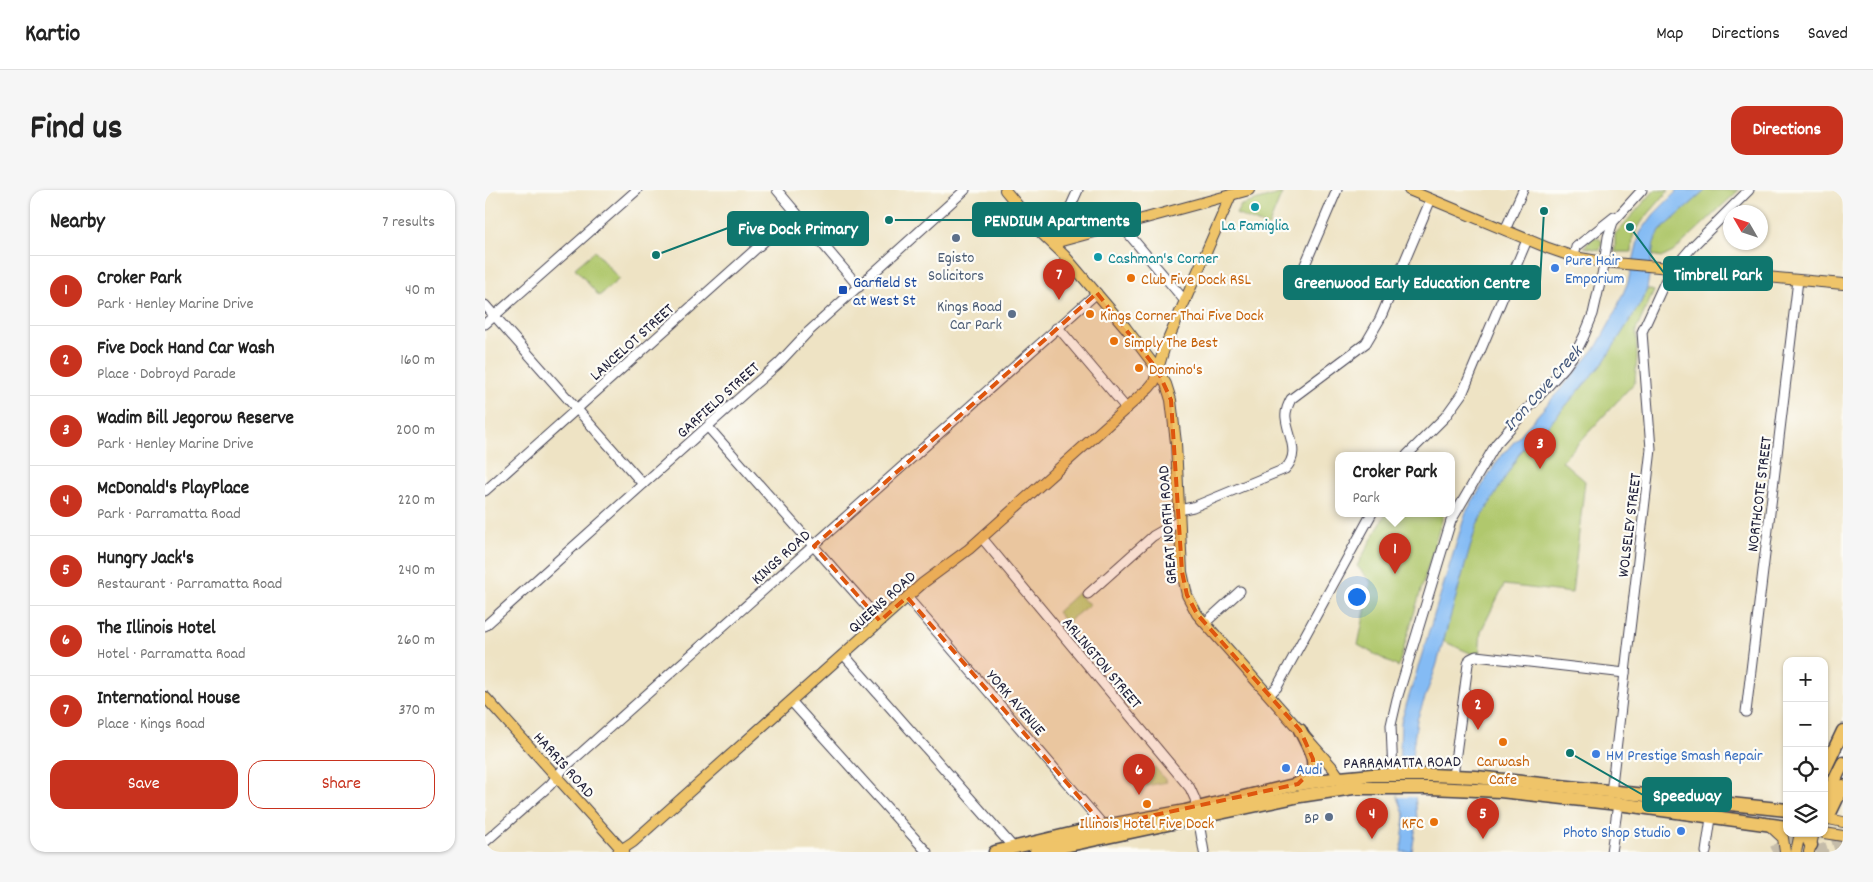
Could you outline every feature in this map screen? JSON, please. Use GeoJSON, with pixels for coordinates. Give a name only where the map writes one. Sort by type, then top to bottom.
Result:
{"type":"FeatureCollection","features":[{"type":"Feature","properties":{"kind":"highway"},"geometry":{"type":"LineString","coordinates":[[1298,784],[1312,773],[1314,764],[1300,730]]}},
{"type":"Feature","properties":{"kind":"highway"},"geometry":{"type":"LineString","coordinates":[[1828,762],[1843,731]]}},
{"type":"Feature","properties":{"kind":"highway"},"geometry":{"type":"LineString","coordinates":[[1828,794],[1843,763]]}},
{"type":"Feature","properties":{"kind":"highway","name":"PARRAMATTA ROAD"},"geometry":{"type":"LineString","coordinates":[[1430,781],[1453,776],[1783,810]]}},
{"type":"Feature","properties":{"kind":"highway","name":"PARRAMATTA ROAD"},"geometry":{"type":"LineString","coordinates":[[1036,852],[1197,813],[1298,784],[1341,784],[1398,779],[1430,781],[1618,804],[1711,818],[1783,825]]}},
{"type":"Feature","properties":{"kind":"highway","name":"PARRAMATTA ROAD"},"geometry":{"type":"LineString","coordinates":[[995,852],[1104,826],[1197,813],[1308,794],[1341,784]]}},
{"type":"Feature","properties":{"kind":"highway"},"geometry":{"type":"LineString","coordinates":[[1828,814],[1843,786]]}},
{"type":"Feature","properties":{"kind":"highway"},"geometry":{"type":"LineString","coordinates":[[1770,808],[1783,822]]}},
{"type":"Feature","properties":{"kind":"main road","name":"GREAT NORTH ROAD"},"geometry":{"type":"LineString","coordinates":[[1005,190],[1039,231],[1054,243]]}},
{"type":"Feature","properties":{"kind":"main road","name":"GREAT NORTH ROAD"},"geometry":{"type":"LineString","coordinates":[[1013,190],[1044,226],[1054,243],[1126,328],[1166,384],[1172,408],[1176,443],[1184,585],[1191,605],[1300,730],[1341,784]]}},
{"type":"Feature","properties":{"kind":"main road"},"geometry":{"type":"LineString","coordinates":[[1054,243],[1232,192],[1249,190]]}},
{"type":"Feature","properties":{"kind":"main road"},"geometry":{"type":"LineString","coordinates":[[1409,190],[1527,240],[1574,257],[1604,262],[1843,284]]}},
{"type":"Feature","properties":{"kind":"main road","name":"QUEENS ROAD"},"geometry":{"type":"LineString","coordinates":[[621,851],[907,598],[981,538],[1149,388],[1154,382],[1164,349],[1232,192]]}},
{"type":"Feature","properties":{"kind":"main road","name":"HARRIS ROAD"},"geometry":{"type":"LineString","coordinates":[[485,697],[621,851]]}},
{"type":"Feature","properties":{"kind":"main road"},"geometry":{"type":"LineString","coordinates":[[1828,820],[1843,822]]}},
{"type":"Feature","properties":{"kind":"main road"},"geometry":{"type":"LineString","coordinates":[[1768,824],[1783,838],[1785,852]]}},
{"type":"Feature","properties":{"kind":"main road"},"geometry":{"type":"LineString","coordinates":[[1828,834],[1843,836]]}},
{"type":"Feature","properties":{"kind":"main road"},"geometry":{"type":"LineString","coordinates":[[1796,852],[1800,837]]}},
{"type":"Feature","properties":{"kind":"street"},"geometry":{"type":"LineString","coordinates":[[485,324],[637,190]]}},
{"type":"Feature","properties":{"kind":"street"},"geometry":{"type":"LineString","coordinates":[[777,190],[859,286]]}},
{"type":"Feature","properties":{"kind":"street","name":"GARFIELD STREET"},"geometry":{"type":"LineString","coordinates":[[485,626],[778,364],[807,333],[965,190]]}},
{"type":"Feature","properties":{"kind":"street"},"geometry":{"type":"LineString","coordinates":[[1054,243],[1078,190]]}},
{"type":"Feature","properties":{"kind":"street"},"geometry":{"type":"LineString","coordinates":[[1304,267],[1337,190]]}},
{"type":"Feature","properties":{"kind":"street"},"geometry":{"type":"LineString","coordinates":[[1505,230],[1523,190]]}},
{"type":"Feature","properties":{"kind":"street"},"geometry":{"type":"LineString","coordinates":[[1574,257],[1577,247],[1621,212],[1642,190]]}},
{"type":"Feature","properties":{"kind":"street","name":"WOLSELEY STREET"},"geometry":{"type":"LineString","coordinates":[[1611,793],[1651,449],[1642,332],[1666,277],[1749,190]]}},
{"type":"Feature","properties":{"kind":"street"},"geometry":{"type":"LineString","coordinates":[[1179,510],[1193,507],[1285,469],[1291,463],[1293,450],[1285,417],[1291,399],[1367,343],[1380,319],[1431,199]]}},
{"type":"Feature","properties":{"kind":"street"},"geometry":{"type":"LineString","coordinates":[[1455,514],[1496,444],[1565,367],[1577,350],[1593,314],[1610,229],[1621,212]]}},
{"type":"Feature","properties":{"kind":"street","name":"LANCELOT STREET"},"geometry":{"type":"LineString","coordinates":[[485,490],[796,213]]}},
{"type":"Feature","properties":{"kind":"street"},"geometry":{"type":"LineString","coordinates":[[1121,225],[1185,301]]}},
{"type":"Feature","properties":{"kind":"street"},"geometry":{"type":"LineString","coordinates":[[1410,452],[1445,417],[1463,392],[1527,240]]}},
{"type":"Feature","properties":{"kind":"street","name":"NORTHCOTE STREET"},"geometry":{"type":"LineString","coordinates":[[1746,712],[1798,280]]}},
{"type":"Feature","properties":{"kind":"street","name":"KINGS ROAD"},"geometry":{"type":"LineString","coordinates":[[485,842],[550,785],[569,762],[1097,293]]}},
{"type":"Feature","properties":{"kind":"street"},"geometry":{"type":"LineString","coordinates":[[485,305],[643,484]]}},
{"type":"Feature","properties":{"kind":"street"},"geometry":{"type":"LineString","coordinates":[[1056,328],[1061,331],[1127,408]]}},
{"type":"Feature","properties":{"kind":"street"},"geometry":{"type":"LineString","coordinates":[[708,427],[881,621]]}},
{"type":"Feature","properties":{"kind":"street"},"geometry":{"type":"LineString","coordinates":[[1269,695],[1277,688],[1370,517]]}},
{"type":"Feature","properties":{"kind":"street"},"geometry":{"type":"LineString","coordinates":[[1398,779],[1391,724],[1453,517]]}},
{"type":"Feature","properties":{"kind":"street"},"geometry":{"type":"LineString","coordinates":[[1089,594],[1153,536],[1179,521]]}},
{"type":"Feature","properties":{"kind":"street","name":"ARLINGTON STREET"},"geometry":{"type":"LineString","coordinates":[[981,538],[1190,788],[1204,852]]}},
{"type":"Feature","properties":{"kind":"street"},"geometry":{"type":"LineString","coordinates":[[1205,623],[1240,591]]}},
{"type":"Feature","properties":{"kind":"street","name":"YORK AVENUE"},"geometry":{"type":"LineString","coordinates":[[907,598],[1104,826]]}},
{"type":"Feature","properties":{"kind":"street"},"geometry":{"type":"LineString","coordinates":[[844,654],[1013,848]]}},
{"type":"Feature","properties":{"kind":"street"},"geometry":{"type":"LineString","coordinates":[[1453,776],[1467,669],[1470,659],[1476,656],[1625,673]]}},
{"type":"Feature","properties":{"kind":"street"},"geometry":{"type":"LineString","coordinates":[[791,701],[927,852]]}},
{"type":"Feature","properties":{"kind":"street"},"geometry":{"type":"LineString","coordinates":[[1611,852],[1618,804]]}},
{"type":"Feature","properties":{"kind":"street"},"geometry":{"type":"LineString","coordinates":[[1706,852],[1711,818]]}},
{"type":"Feature","properties":{"kind":"highlighted area"},"geometry":{"type":"Polygon","coordinates":[[[1097,293],[1157,369],[1171,400],[1182,572],[1187,595],[1197,614],[1300,730],[1313,759],[1313,769],[1298,784],[1104,826],[907,597],[880,621],[814,546],[1097,293]]]}},
{"type":"Feature","properties":{"kind":"green space"},"geometry":{"type":"Polygon","coordinates":[[[1655,190],[1669,190],[1643,220],[1633,236],[1632,252],[1615,252],[1615,234],[1655,190]]]}},
{"type":"Feature","properties":{"kind":"green space"},"geometry":{"type":"Polygon","coordinates":[[[1706,190],[1739,190],[1673,252],[1663,257],[1651,255],[1660,231],[1706,190]]]}},
{"type":"Feature","properties":{"kind":"green space"},"geometry":{"type":"Polygon","coordinates":[[[1282,193],[1268,227],[1236,214],[1241,205],[1282,193]]]}},
{"type":"Feature","properties":{"kind":"green space"},"geometry":{"type":"Polygon","coordinates":[[[1594,237],[1602,241],[1600,250],[1584,247],[1594,237]]]}},
{"type":"Feature","properties":{"kind":"green space"},"geometry":{"type":"Polygon","coordinates":[[[595,251],[619,279],[599,296],[575,268],[595,251]]]}},
{"type":"Feature","properties":{"kind":"green space"},"geometry":{"type":"Polygon","coordinates":[[[1647,289],[1654,291],[1636,330],[1637,357],[1635,382],[1562,461],[1585,481],[1572,593],[1504,585],[1481,631],[1479,657],[1443,641],[1476,527],[1504,478],[1522,449],[1548,426],[1603,363],[1640,304],[1647,289]]]}},
{"type":"Feature","properties":{"kind":"green space"},"geometry":{"type":"Polygon","coordinates":[[[1384,517],[1443,517],[1398,667],[1358,645],[1371,582],[1357,566],[1384,517]]]}},
{"type":"Feature","properties":{"kind":"green space"},"geometry":{"type":"Polygon","coordinates":[[[1078,593],[1083,600],[1090,604],[1066,623],[1057,612],[1078,593]]]}},
{"type":"Feature","properties":{"kind":"green space"},"geometry":{"type":"Polygon","coordinates":[[[1155,767],[1167,782],[1141,787],[1137,783],[1155,767]]]}},
{"type":"Feature","properties":{"kind":"water","name":"Iron Cove Creek"},"geometry":{"type":"Polygon","coordinates":[[[1678,190],[1706,190],[1660,231],[1654,243],[1647,289],[1640,304],[1603,363],[1548,426],[1522,449],[1476,527],[1436,667],[1417,720],[1412,755],[1417,819],[1412,852],[1401,852],[1405,816],[1398,797],[1401,722],[1466,512],[1498,460],[1597,346],[1612,319],[1628,282],[1640,233],[1654,214],[1678,190]]]}},
{"type":"Feature","properties":{"kind":"pier"},"geometry":{"type":"Polygon","coordinates":[[[1399,765],[1415,765],[1418,797],[1398,797],[1399,765]]]}},
{"type":"Feature","properties":{"kind":"tunnel"},"geometry":{"type":"LineString","coordinates":[[1773,852],[1799,837]]}},
{"type":"Feature","properties":{"kind":"tunnel"},"geometry":{"type":"LineString","coordinates":[[1816,852],[1843,843]]}},
{"type":"Feature","properties":{"kind":"place","name":"La Famiglia"},"geometry":{"type":"Point","coordinates":[1255,207]}},
{"type":"Feature","properties":{"kind":"place","name":"Greenwood Early Education Centre"},"geometry":{"type":"Point","coordinates":[1544,211]}},
{"type":"Feature","properties":{"kind":"place","name":"PENDIUM Apartments"},"geometry":{"type":"Point","coordinates":[889,220]}},
{"type":"Feature","properties":{"kind":"place","name":"Timbrell Park"},"geometry":{"type":"Point","coordinates":[1630,227]}},
{"type":"Feature","properties":{"kind":"place","name":"Egisto Solicitors"},"geometry":{"type":"Point","coordinates":[956,238]}},
{"type":"Feature","properties":{"kind":"place","name":"Five Dock Primary"},"geometry":{"type":"Point","coordinates":[656,255]}},
{"type":"Feature","properties":{"kind":"place","name":"Cashman's Corner"},"geometry":{"type":"Point","coordinates":[1098,257]}},
{"type":"Feature","properties":{"kind":"place","name":"Pure Hair Emporium"},"geometry":{"type":"Point","coordinates":[1555,268]}},
{"type":"Feature","properties":{"kind":"place","name":"Club Five Dock RSL"},"geometry":{"type":"Point","coordinates":[1131,278]}},
{"type":"Feature","properties":{"kind":"place","name":"Garfield St at West St"},"geometry":{"type":"Point","coordinates":[843,290]}},
{"type":"Feature","properties":{"kind":"place","name":"International House"},"geometry":{"type":"Point","coordinates":[1059,300]}},
{"type":"Feature","properties":{"kind":"place","name":"Kings Road Car Park"},"geometry":{"type":"Point","coordinates":[1012,314]}},
{"type":"Feature","properties":{"kind":"place","name":"Kings Corner Thai Five Dock"},"geometry":{"type":"Point","coordinates":[1090,314]}},
{"type":"Feature","properties":{"kind":"place","name":"Simply The Best"},"geometry":{"type":"Point","coordinates":[1114,341]}},
{"type":"Feature","properties":{"kind":"place","name":"Domino's"},"geometry":{"type":"Point","coordinates":[1139,368]}},
{"type":"Feature","properties":{"kind":"place","name":"Wadim Bill Jegorow Reserve"},"geometry":{"type":"Point","coordinates":[1540,469]}},
{"type":"Feature","properties":{"kind":"place","name":"Croker Park"},"geometry":{"type":"Point","coordinates":[1395,574]}},
{"type":"Feature","properties":{"kind":"place","name":"Five Dock Hand Car Wash"},"geometry":{"type":"Point","coordinates":[1478,730]}},
{"type":"Feature","properties":{"kind":"place","name":"Carwash Cafe"},"geometry":{"type":"Point","coordinates":[1503,742]}},
{"type":"Feature","properties":{"kind":"place","name":"Speedway"},"geometry":{"type":"Point","coordinates":[1570,753]}},
{"type":"Feature","properties":{"kind":"place","name":"HM Prestige Smash Repair"},"geometry":{"type":"Point","coordinates":[1596,754]}},
{"type":"Feature","properties":{"kind":"place","name":"Audi"},"geometry":{"type":"Point","coordinates":[1286,768]}},
{"type":"Feature","properties":{"kind":"place","name":"The Illinois Hotel"},"geometry":{"type":"Point","coordinates":[1139,795]}},
{"type":"Feature","properties":{"kind":"place","name":"Illinois Hotel Five Dock"},"geometry":{"type":"Point","coordinates":[1147,804]}},
{"type":"Feature","properties":{"kind":"place","name":"BP"},"geometry":{"type":"Point","coordinates":[1329,817]}},
{"type":"Feature","properties":{"kind":"place","name":"KFC"},"geometry":{"type":"Point","coordinates":[1434,822]}},
{"type":"Feature","properties":{"kind":"place","name":"Photo Shop Studio"},"geometry":{"type":"Point","coordinates":[1681,831]}},
{"type":"Feature","properties":{"kind":"place","name":"McDonald's PlayPlace"},"geometry":{"type":"Point","coordinates":[1372,839]}},
{"type":"Feature","properties":{"kind":"place","name":"Hungry Jack's"},"geometry":{"type":"Point","coordinates":[1483,839]}}]}
